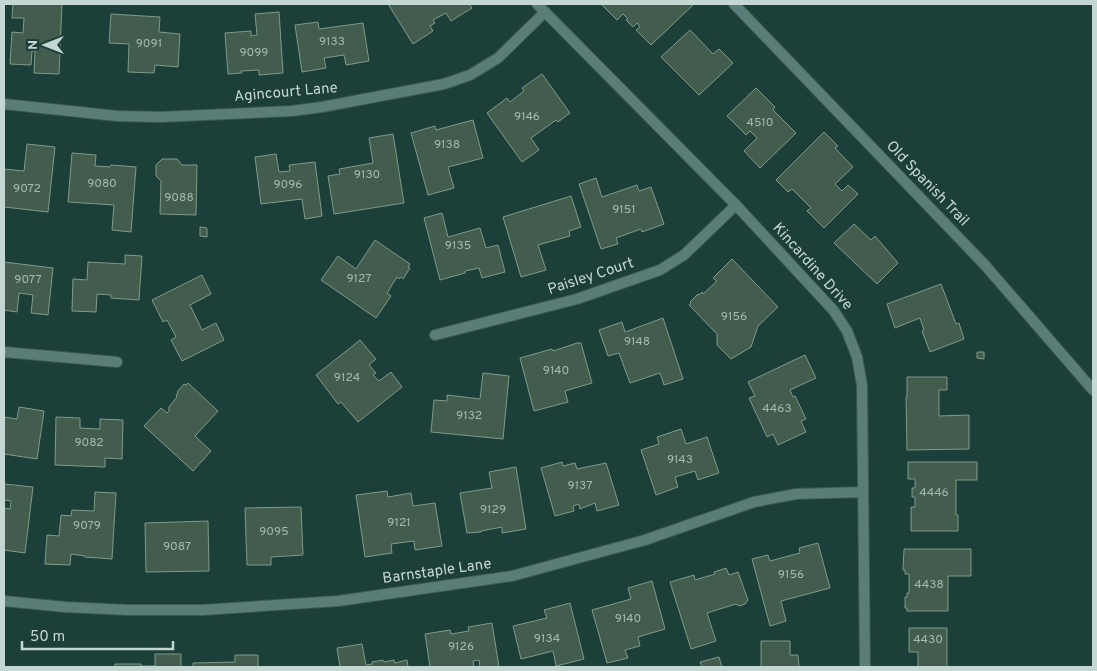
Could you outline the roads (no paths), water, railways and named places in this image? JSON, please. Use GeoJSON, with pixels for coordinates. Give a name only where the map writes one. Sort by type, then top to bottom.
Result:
{"type":"FeatureCollection","features":[{"type":"Feature","properties":{"kind":"street","name":"Kincardine Drive"},"geometry":{"type":"LineString","coordinates":[[537,4],[736,205],[834,311],[847,331],[857,357],[862,385],[865,667]]}},
{"type":"Feature","properties":{"kind":"street","name":"Old Spanish Trail"},"geometry":{"type":"LineString","coordinates":[[734,4],[984,264],[1093,390]]}},
{"type":"Feature","properties":{"kind":"street","name":"Agincourt Lane"},"geometry":{"type":"LineString","coordinates":[[4,104],[116,116],[160,117],[322,108],[444,84],[470,75],[498,58],[545,12]]}},
{"type":"Feature","properties":{"kind":"street","name":"Paisley Court"},"geometry":{"type":"LineString","coordinates":[[434,335],[577,299],[660,270],[684,255],[736,205]]}},
{"type":"Feature","properties":{"kind":"street"},"geometry":{"type":"LineString","coordinates":[[4,352],[117,362]]}},
{"type":"Feature","properties":{"kind":"street","name":"Barnstaple Lane"},"geometry":{"type":"LineString","coordinates":[[4,601],[110,609],[202,610],[338,601],[512,576],[645,540],[754,502],[796,494],[863,492]]}}]}
